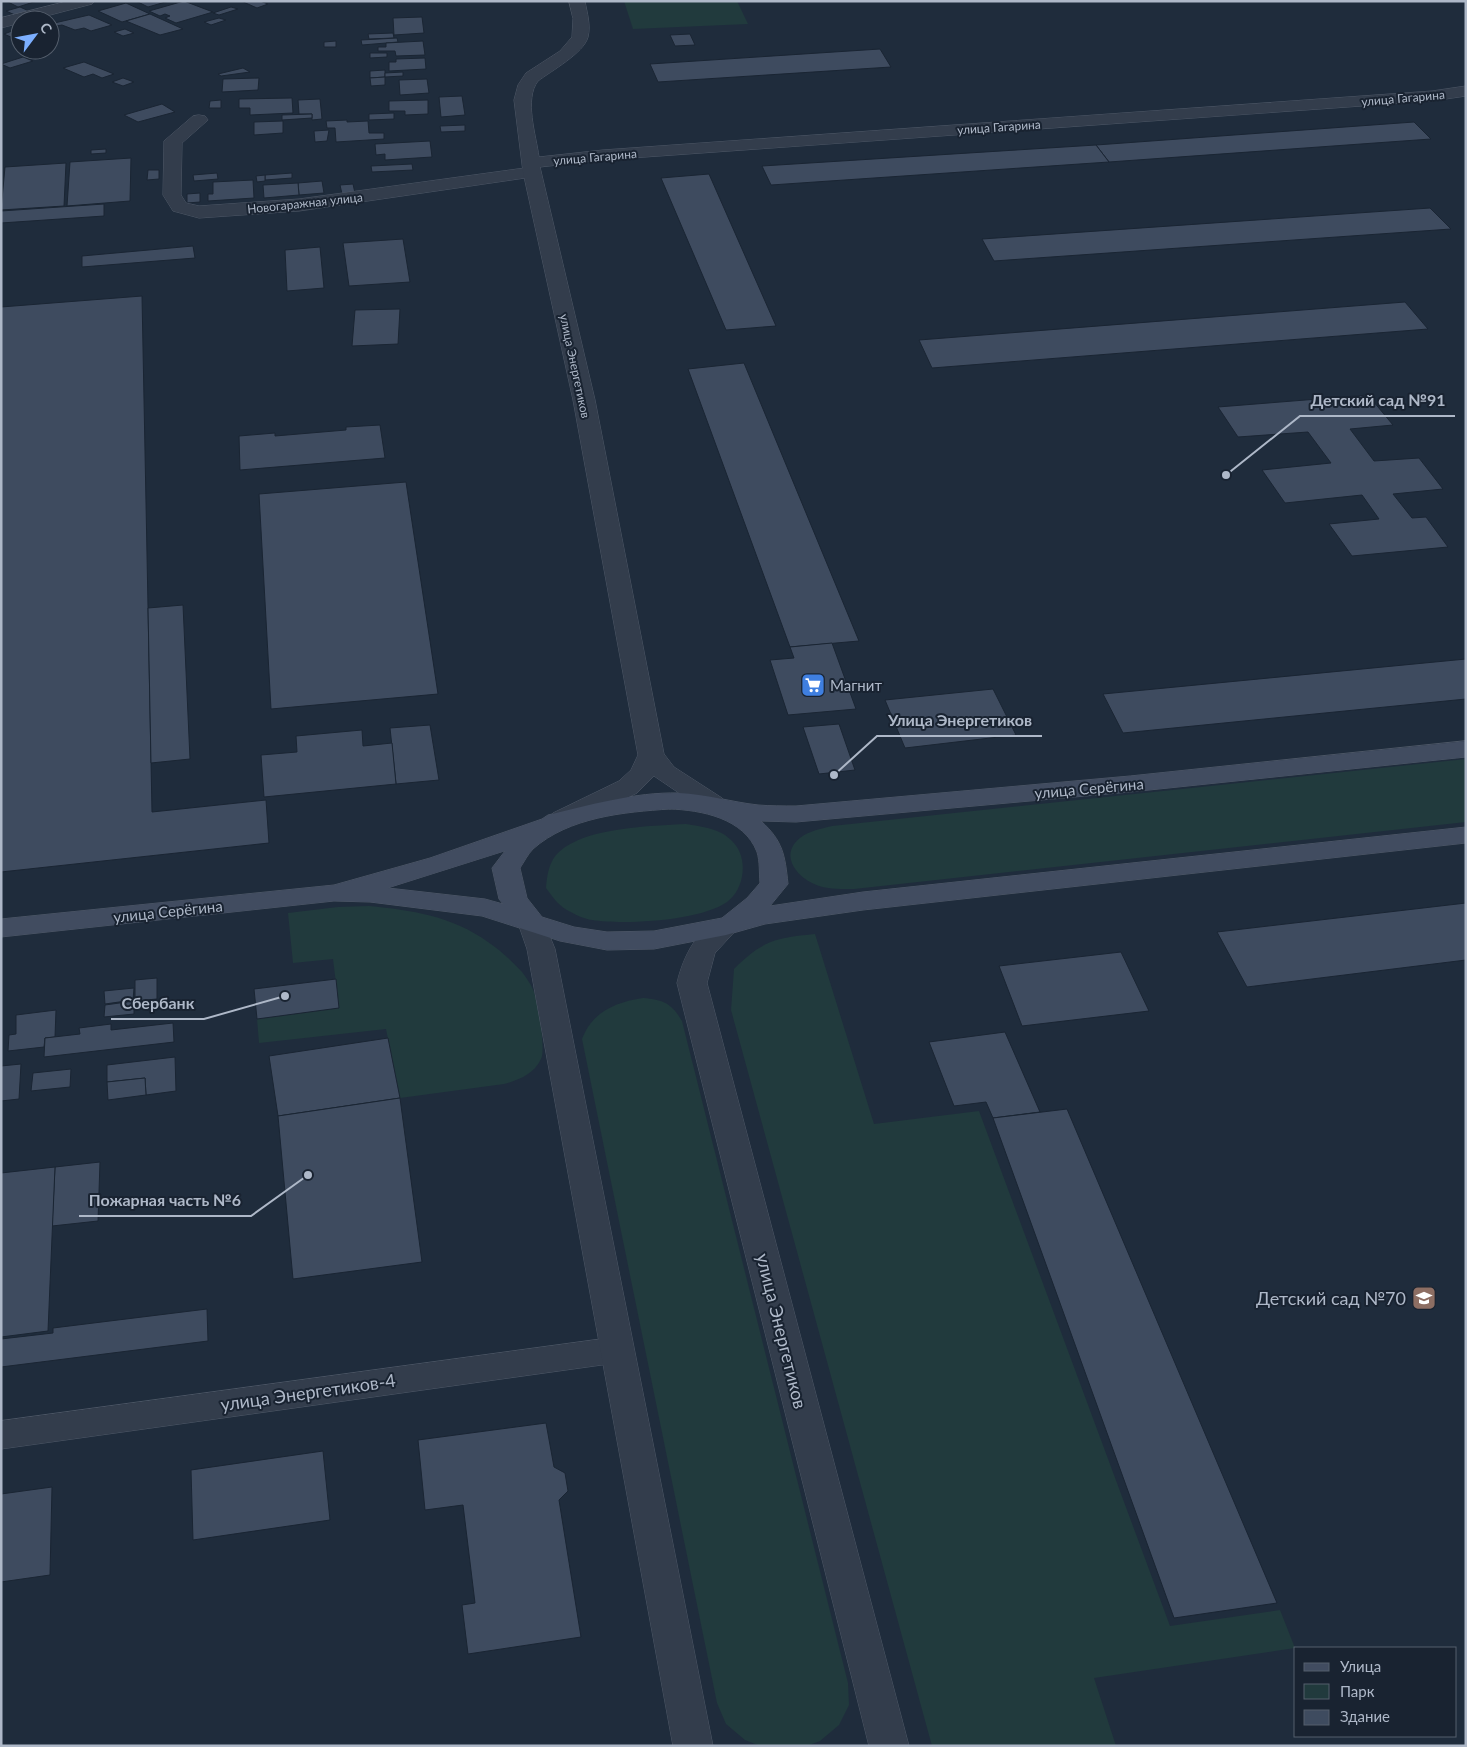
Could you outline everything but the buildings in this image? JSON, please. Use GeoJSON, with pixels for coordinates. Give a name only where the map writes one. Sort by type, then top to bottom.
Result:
{"type":"FeatureCollection","features":[{"type":"Feature","properties":{"kind":"main road","name":"улица Серёгина"},"geometry":{"type":"LineString","coordinates":[[713,804],[757,813],[796,814],[1130,784],[1466,749]]}},
{"type":"Feature","properties":{"kind":"main road"},"geometry":{"type":"LineString","coordinates":[[334,893],[456,859],[557,821],[596,810],[641,802],[683,801],[713,804],[740,817],[760,834],[772,856],[774,884],[757,904],[726,926]]}},
{"type":"Feature","properties":{"kind":"main road"},"geometry":{"type":"LineString","coordinates":[[532,922],[513,899],[506,868],[523,844],[557,821]]}},
{"type":"Feature","properties":{"kind":"main road"},"geometry":{"type":"LineString","coordinates":[[334,893],[370,894],[485,908],[570,935],[607,941],[654,940],[726,926],[764,916],[863,901],[1466,835]]}},
{"type":"Feature","properties":{"kind":"main road","name":"улица Серёгина"},"geometry":{"type":"LineString","coordinates":[[1,928],[334,893]]}},
{"type":"Feature","properties":{"kind":"street"},"geometry":{"type":"LineString","coordinates":[[1,23],[87,1]]}},
{"type":"Feature","properties":{"kind":"street","name":"улица Энергетиков"},"geometry":{"type":"LineString","coordinates":[[577,1],[581,19],[580,38],[566,54],[532,77],[526,84],[522,100],[532,167],[584,400],[651,754]]}},
{"type":"Feature","properties":{"kind":"street","name":"улица Гагарина"},"geometry":{"type":"LineString","coordinates":[[532,167],[603,155],[1285,107],[1432,96],[1466,91]]}},
{"type":"Feature","properties":{"kind":"street","name":"Новогаражная улица"},"geometry":{"type":"LineString","coordinates":[[199,120],[172,141],[172,195],[179,207],[199,212],[299,206],[532,167]]}},
{"type":"Feature","properties":{"kind":"street"},"geometry":{"type":"LineString","coordinates":[[557,821],[628,787],[642,774],[651,754],[665,772],[713,804]]}},
{"type":"Feature","properties":{"kind":"street"},"geometry":{"type":"LineString","coordinates":[[532,922],[541,949],[693,1746]]}},
{"type":"Feature","properties":{"kind":"street","name":"улица Энергетиков"},"geometry":{"type":"LineString","coordinates":[[726,926],[705,946],[697,958],[692,983],[889,1746]]}},
{"type":"Feature","properties":{"kind":"street","name":"улица Энергетиков-4"},"geometry":{"type":"LineString","coordinates":[[1,1435],[616,1350]]}},
{"type":"Feature","properties":{"kind":"green space"},"geometry":{"type":"Polygon","coordinates":[[[624,1],[737,1],[748,24],[633,29],[624,1]]]}},
{"type":"Feature","properties":{"kind":"green space"},"geometry":{"type":"Polygon","coordinates":[[[1466,759],[1466,822],[854,889],[828,888],[812,883],[800,875],[792,864],[791,851],[794,844],[800,838],[811,832],[832,826],[1466,759]]]}},
{"type":"Feature","properties":{"kind":"green space"},"geometry":{"type":"Polygon","coordinates":[[[686,824],[722,833],[732,841],[741,855],[743,873],[738,889],[727,902],[715,908],[699,914],[642,922],[592,920],[564,908],[546,888],[551,864],[559,852],[585,837],[620,829],[686,824]]]}},
{"type":"Feature","properties":{"kind":"green space"},"geometry":{"type":"Polygon","coordinates":[[[369,906],[416,912],[446,920],[474,933],[492,945],[514,964],[522,972],[534,992],[541,1026],[542,1054],[534,1069],[520,1078],[504,1084],[400,1098],[386,1029],[259,1043],[257,1019],[339,1008],[333,959],[293,963],[288,913],[338,907],[369,906]]]}},
{"type":"Feature","properties":{"kind":"green space"},"geometry":{"type":"Polygon","coordinates":[[[815,934],[874,1124],[979,1111],[1170,1626],[1280,1610],[1294,1648],[1094,1678],[1116,1746],[932,1746],[731,1010],[734,969],[762,946],[790,937],[815,934]]]}},
{"type":"Feature","properties":{"kind":"green space"},"geometry":{"type":"Polygon","coordinates":[[[643,998],[662,1001],[674,1010],[682,1021],[848,1683],[849,1705],[839,1725],[820,1741],[807,1746],[760,1746],[745,1740],[726,1724],[717,1703],[582,1039],[592,1022],[606,1010],[623,1002],[643,998]]]}},
{"type":"Feature","properties":{"kind":"place","name":"Детский сад №91"},"geometry":{"type":"Point","coordinates":[1226,475]}},
{"type":"Feature","properties":{"kind":"place","name":"Магнит"},"geometry":{"type":"Point","coordinates":[813,685]}},
{"type":"Feature","properties":{"kind":"place","name":"Улица Энергетиков"},"geometry":{"type":"Point","coordinates":[834,775]}},
{"type":"Feature","properties":{"kind":"place","name":"Сбербанк"},"geometry":{"type":"Point","coordinates":[285,996]}},
{"type":"Feature","properties":{"kind":"place","name":"Пожарная часть №6"},"geometry":{"type":"Point","coordinates":[308,1175]}},
{"type":"Feature","properties":{"kind":"place","name":"Детский сад №70"},"geometry":{"type":"Point","coordinates":[1424,1298]}}]}
